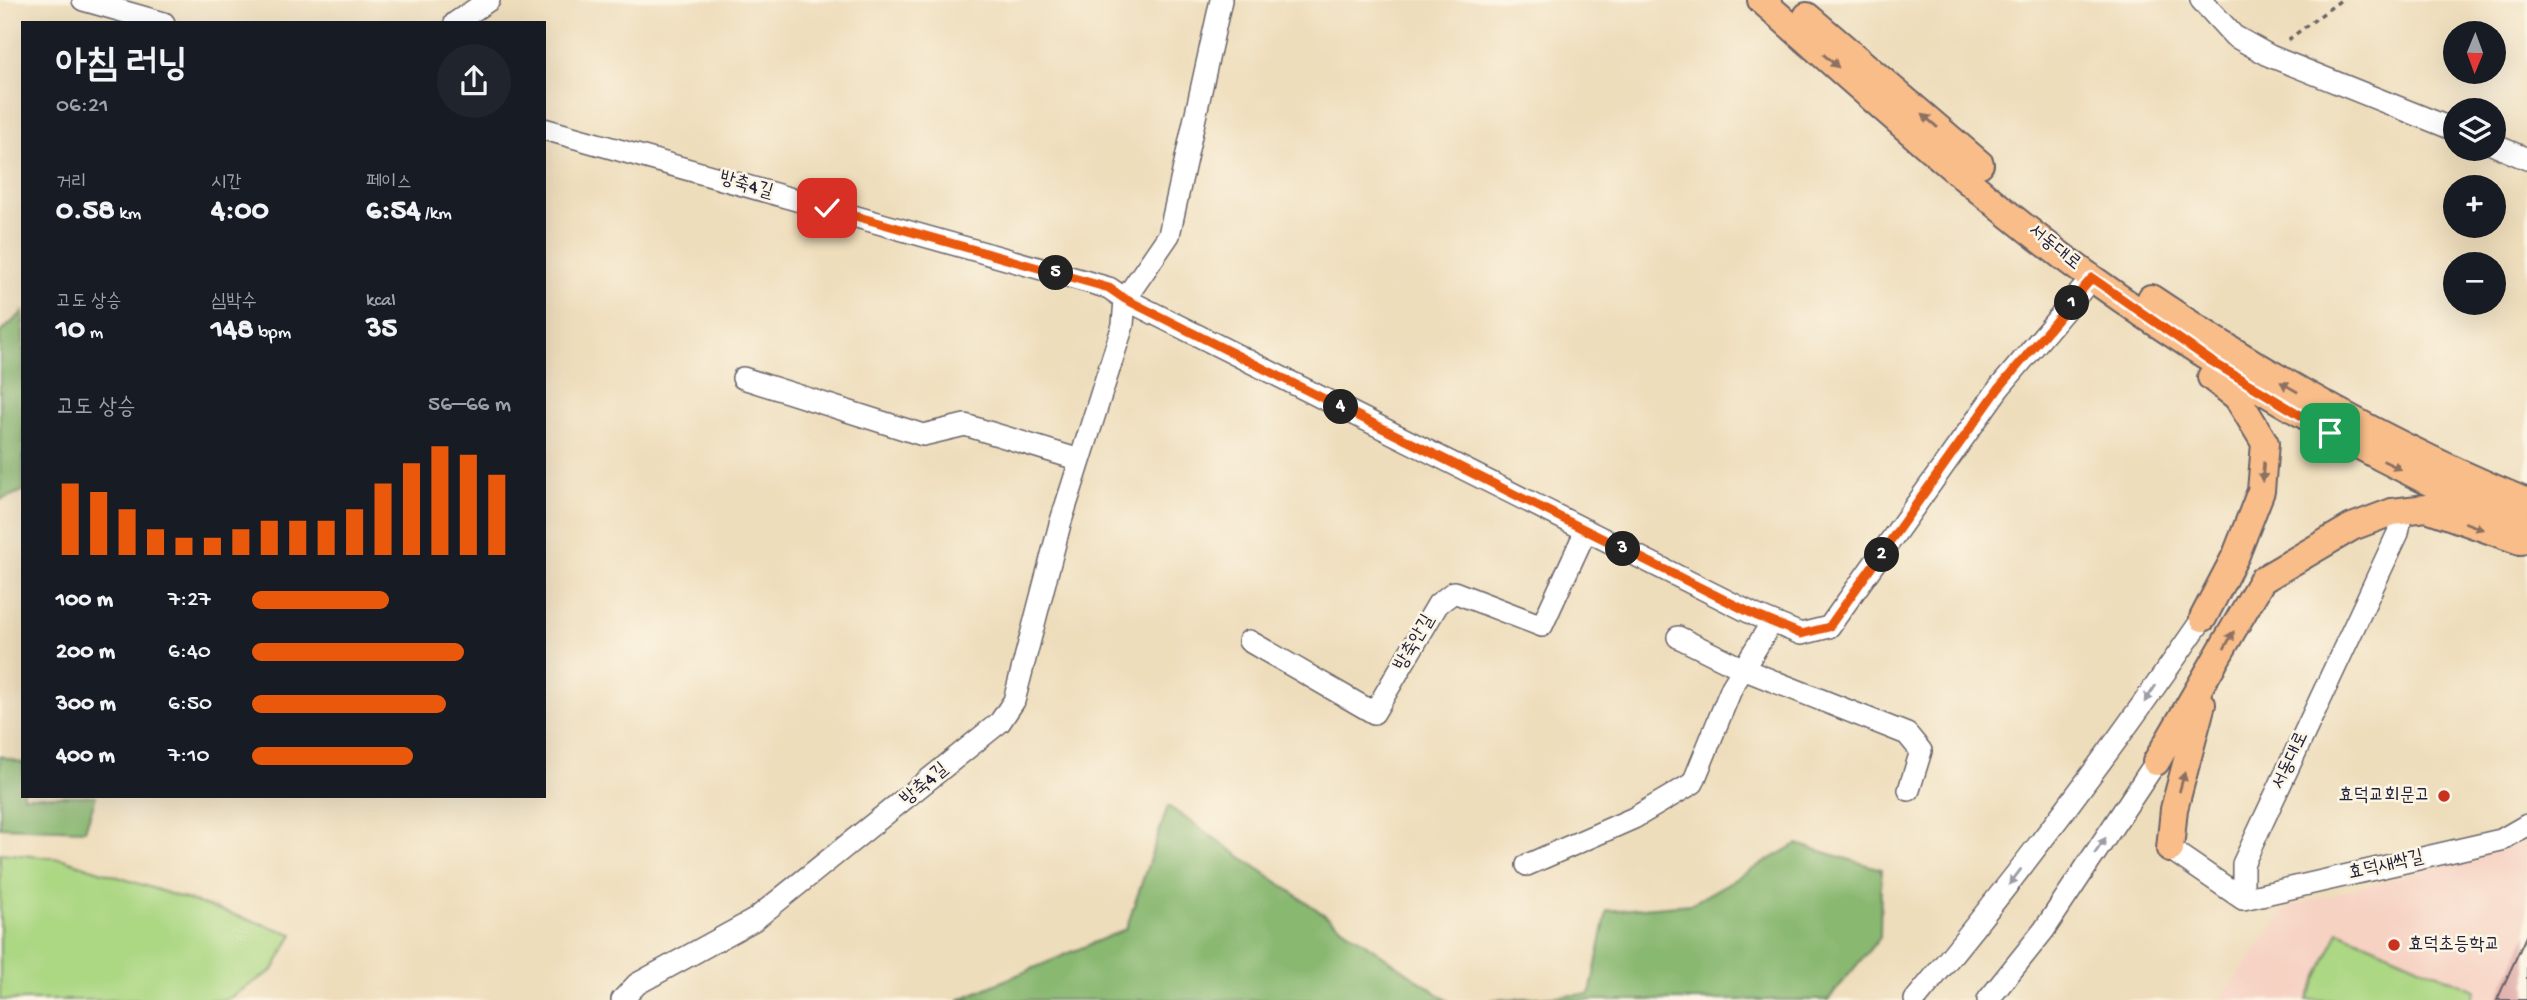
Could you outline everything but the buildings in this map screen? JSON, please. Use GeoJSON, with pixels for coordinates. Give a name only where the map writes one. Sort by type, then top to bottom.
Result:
{"type":"FeatureCollection","features":[{"type":"Feature","properties":{"kind":"main road","name":"서동대로"},"geometry":{"type":"LineString","coordinates":[[1761,0],[1931,147],[2092,278],[2211,361],[2286,408],[2387,462],[2527,528]]}},
{"type":"Feature","properties":{"kind":"main road","name":"서동대로"},"geometry":{"type":"LineString","coordinates":[[1788,0],[2109,270],[2218,343],[2295,390],[2412,449],[2527,502]]}},
{"type":"Feature","properties":{"kind":"main road"},"geometry":{"type":"LineString","coordinates":[[2118,296],[2137,320],[2237,397],[2265,443],[2261,491],[2236,555],[2203,618]]}},
{"type":"Feature","properties":{"kind":"main road"},"geometry":{"type":"LineString","coordinates":[[2156,762],[2262,580],[2352,527],[2402,511],[2427,508],[2508,538],[2527,542]]}},
{"type":"Feature","properties":{"kind":"main road"},"geometry":{"type":"LineString","coordinates":[[2170,849],[2174,809],[2209,675]]}},
{"type":"Feature","properties":{"kind":"street"},"geometry":{"type":"LineString","coordinates":[[83,0],[157,21]]}},
{"type":"Feature","properties":{"kind":"street"},"geometry":{"type":"LineString","coordinates":[[458,21],[489,0]]}},
{"type":"Feature","properties":{"kind":"street","name":"방축4길"},"geometry":{"type":"LineString","coordinates":[[1117,293],[1169,235],[1222,0]]}},
{"type":"Feature","properties":{"kind":"street"},"geometry":{"type":"LineString","coordinates":[[2201,0],[2234,36],[2270,56],[2443,125]]}},
{"type":"Feature","properties":{"kind":"street","name":"방축4길"},"geometry":{"type":"LineString","coordinates":[[546,130],[1117,293]]}},
{"type":"Feature","properties":{"kind":"street"},"geometry":{"type":"LineString","coordinates":[[2506,150],[2527,159]]}},
{"type":"Feature","properties":{"kind":"street"},"geometry":{"type":"LineString","coordinates":[[1117,293],[1586,530],[1801,634],[1829,627],[1991,398],[2092,278]]}},
{"type":"Feature","properties":{"kind":"street","name":"방축4길"},"geometry":{"type":"LineString","coordinates":[[622,1000],[637,984],[754,920],[1000,722],[1014,701],[1080,460],[1122,325],[1117,293]]}},
{"type":"Feature","properties":{"kind":"street"},"geometry":{"type":"LineString","coordinates":[[743,378],[923,435],[965,425],[1080,460]]}},
{"type":"Feature","properties":{"kind":"street","name":"서동대로"},"geometry":{"type":"LineString","coordinates":[[2242,899],[2243,864],[2398,533],[2402,511]]}},
{"type":"Feature","properties":{"kind":"street","name":"방축안길"},"geometry":{"type":"LineString","coordinates":[[1250,641],[1374,713],[1438,604],[1454,592],[1542,625],[1586,530]]}},
{"type":"Feature","properties":{"kind":"street"},"geometry":{"type":"LineString","coordinates":[[1915,1000],[1991,908],[2115,744],[2203,618]]}},
{"type":"Feature","properties":{"kind":"street"},"geometry":{"type":"LineString","coordinates":[[1527,866],[1634,818],[1693,783],[1732,687],[1772,622]]}},
{"type":"Feature","properties":{"kind":"street"},"geometry":{"type":"LineString","coordinates":[[1678,637],[1743,669],[1907,734],[1921,751],[1909,790]]}},
{"type":"Feature","properties":{"kind":"street"},"geometry":{"type":"LineString","coordinates":[[1988,1000],[2044,930],[2156,762]]}},
{"type":"Feature","properties":{"kind":"street","name":"효덕새싹길"},"geometry":{"type":"LineString","coordinates":[[2242,899],[2501,840],[2527,825]]}},
{"type":"Feature","properties":{"kind":"street"},"geometry":{"type":"LineString","coordinates":[[2170,849],[2242,899]]}},
{"type":"Feature","properties":{"kind":"path"},"geometry":{"type":"LineString","coordinates":[[2270,56],[2341,0]]}},
{"type":"Feature","properties":{"kind":"shaded area","name":"효덕초등학교"},"geometry":{"type":"Polygon","coordinates":[[[2527,842],[2527,1000],[2219,1000],[2288,907],[2527,842]]]}},
{"type":"Feature","properties":{"kind":"green space"},"geometry":{"type":"Polygon","coordinates":[[[21,314],[21,492],[0,500],[0,333],[21,314]]]}},
{"type":"Feature","properties":{"kind":"green space"},"geometry":{"type":"Polygon","coordinates":[[[0,756],[21,762],[21,798],[95,798],[85,830],[0,827],[0,756]]]}},
{"type":"Feature","properties":{"kind":"green space"},"geometry":{"type":"Polygon","coordinates":[[[1168,806],[1447,1000],[958,1000],[1126,929],[1168,806]]]}},
{"type":"Feature","properties":{"kind":"green space"},"geometry":{"type":"Polygon","coordinates":[[[1797,844],[1881,869],[1880,937],[1828,1000],[1491,1000],[1590,994],[1607,911],[1691,904],[1797,844]]]}},
{"type":"Feature","properties":{"kind":"green space"},"geometry":{"type":"Polygon","coordinates":[[[0,853],[63,859],[293,934],[273,970],[226,1000],[0,1000],[0,853]]]}},
{"type":"Feature","properties":{"kind":"green space"},"geometry":{"type":"Polygon","coordinates":[[[2339,931],[2475,990],[2471,1000],[2307,1000],[2339,931]]]}},
{"type":"Feature","properties":{"kind":"place","name":"효덕교회문고"},"geometry":{"type":"Point","coordinates":[2444,796]}},
{"type":"Feature","properties":{"kind":"place","name":"효덕초등학교"},"geometry":{"type":"Point","coordinates":[2394,945]}},
{"type":"Feature","properties":{"kind":"route"},"geometry":{"type":"LineString","coordinates":[[827,208],[1109,288],[1125,299],[1755,615],[1801,634],[1829,627],[1867,577],[1951,451],[1999,388],[2092,278],[2211,361],[2330,433]]}}]}
